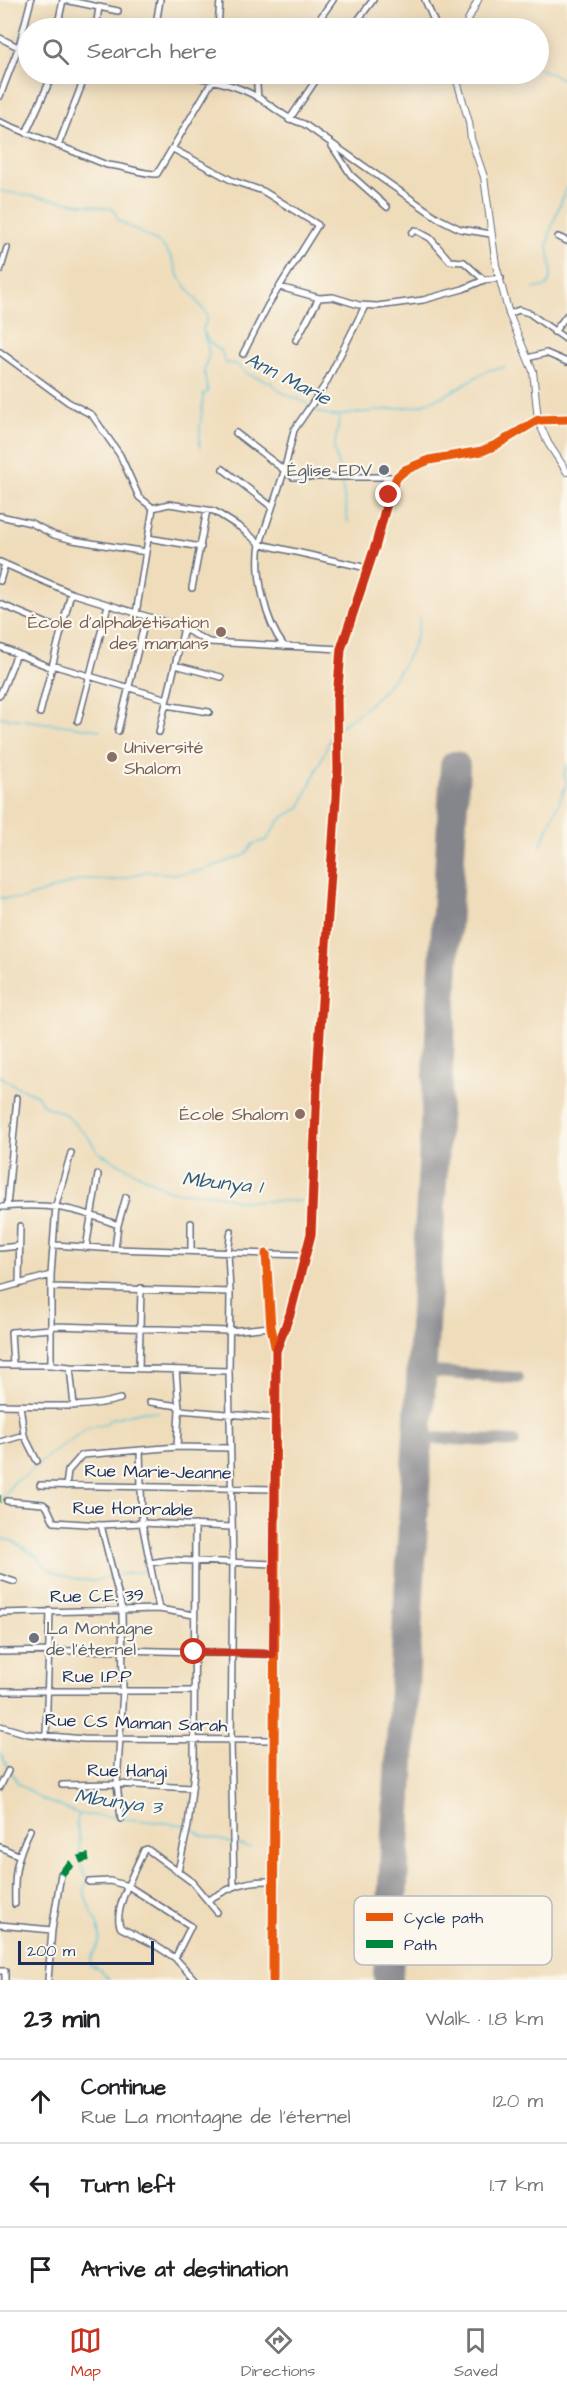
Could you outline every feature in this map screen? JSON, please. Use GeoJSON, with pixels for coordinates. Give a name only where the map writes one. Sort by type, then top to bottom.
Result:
{"type":"FeatureCollection","features":[{"type":"Feature","properties":{"kind":"street"},"geometry":{"type":"LineString","coordinates":[[26,18],[31,0]]}},
{"type":"Feature","properties":{"kind":"street"},"geometry":{"type":"LineString","coordinates":[[60,18],[64,0],[118,11]]}},
{"type":"Feature","properties":{"kind":"street"},"geometry":{"type":"LineString","coordinates":[[157,18],[160,0]]}},
{"type":"Feature","properties":{"kind":"street"},"geometry":{"type":"LineString","coordinates":[[219,18],[220,0]]}},
{"type":"Feature","properties":{"kind":"street"},"geometry":{"type":"LineString","coordinates":[[320,18],[333,0]]}},
{"type":"Feature","properties":{"kind":"street"},"geometry":{"type":"LineString","coordinates":[[360,18],[373,0]]}},
{"type":"Feature","properties":{"kind":"street"},"geometry":{"type":"LineString","coordinates":[[425,0],[433,18]]}},
{"type":"Feature","properties":{"kind":"street"},"geometry":{"type":"LineString","coordinates":[[469,18],[478,0]]}},
{"type":"Feature","properties":{"kind":"street"},"geometry":{"type":"LineString","coordinates":[[97,18],[99,7]]}},
{"type":"Feature","properties":{"kind":"street"},"geometry":{"type":"LineString","coordinates":[[0,38],[18,46]]}},
{"type":"Feature","properties":{"kind":"street"},"geometry":{"type":"LineString","coordinates":[[0,96],[18,49]]}},
{"type":"Feature","properties":{"kind":"street"},"geometry":{"type":"LineString","coordinates":[[26,133],[48,84]]}},
{"type":"Feature","properties":{"kind":"street"},"geometry":{"type":"LineString","coordinates":[[58,146],[82,84]]}},
{"type":"Feature","properties":{"kind":"street"},"geometry":{"type":"LineString","coordinates":[[0,122],[107,165],[122,166],[146,174],[157,174],[174,149],[210,84]]}},
{"type":"Feature","properties":{"kind":"street"},"geometry":{"type":"LineString","coordinates":[[229,84],[258,98],[289,120],[304,124],[438,218],[460,229],[491,234]]}},
{"type":"Feature","properties":{"kind":"street"},"geometry":{"type":"LineString","coordinates":[[257,84],[258,98]]}},
{"type":"Feature","properties":{"kind":"street"},"geometry":{"type":"LineString","coordinates":[[289,120],[311,84]]}},
{"type":"Feature","properties":{"kind":"street"},"geometry":{"type":"LineString","coordinates":[[457,84],[484,177],[496,265],[509,314],[533,371],[538,420],[548,443],[567,472]]}},
{"type":"Feature","properties":{"kind":"street"},"geometry":{"type":"LineString","coordinates":[[330,142],[351,175],[387,207]]}},
{"type":"Feature","properties":{"kind":"street"},"geometry":{"type":"LineString","coordinates":[[174,149],[233,181],[270,195],[318,225],[268,305],[243,354]]}},
{"type":"Feature","properties":{"kind":"street"},"geometry":{"type":"LineString","coordinates":[[412,233],[414,230],[430,238],[450,261],[464,262],[484,280]]}},
{"type":"Feature","properties":{"kind":"street"},"geometry":{"type":"LineString","coordinates":[[558,237],[567,241]]}},
{"type":"Feature","properties":{"kind":"street"},"geometry":{"type":"LineString","coordinates":[[0,271],[6,248]]}},
{"type":"Feature","properties":{"kind":"street"},"geometry":{"type":"LineString","coordinates":[[280,287],[319,298],[333,297],[365,306],[423,300],[463,289],[484,280],[501,278]]}},
{"type":"Feature","properties":{"kind":"street"},"geometry":{"type":"LineString","coordinates":[[296,340],[319,298]]}},
{"type":"Feature","properties":{"kind":"street"},"geometry":{"type":"LineString","coordinates":[[284,646],[275,634],[265,601],[258,556],[260,544],[284,472],[294,430],[325,385],[365,306]]}},
{"type":"Feature","properties":{"kind":"street"},"geometry":{"type":"LineString","coordinates":[[509,314],[519,310],[529,313],[567,340]]}},
{"type":"Feature","properties":{"kind":"street"},"geometry":{"type":"LineString","coordinates":[[554,332],[567,315]]}},
{"type":"Feature","properties":{"kind":"street"},"geometry":{"type":"LineString","coordinates":[[0,352],[62,398],[92,415],[120,455],[139,497],[153,508]]}},
{"type":"Feature","properties":{"kind":"street"},"geometry":{"type":"LineString","coordinates":[[528,358],[546,353],[567,362]]}},
{"type":"Feature","properties":{"kind":"street"},"geometry":{"type":"LineString","coordinates":[[276,1351],[311,1234],[318,1060],[338,769],[337,699],[341,649],[376,544],[389,495],[397,477],[405,470],[429,460],[482,451],[538,420],[567,419]]}},
{"type":"Feature","properties":{"kind":"street"},"geometry":{"type":"LineString","coordinates":[[236,434],[293,477],[397,477]]}},
{"type":"Feature","properties":{"kind":"street"},"geometry":{"type":"LineString","coordinates":[[223,469],[272,507]]}},
{"type":"Feature","properties":{"kind":"street"},"geometry":{"type":"LineString","coordinates":[[153,508],[169,504],[222,514],[260,544],[367,568]]}},
{"type":"Feature","properties":{"kind":"street"},"geometry":{"type":"LineString","coordinates":[[136,614],[153,508]]}},
{"type":"Feature","properties":{"kind":"street"},"geometry":{"type":"LineString","coordinates":[[192,588],[207,510]]}},
{"type":"Feature","properties":{"kind":"street"},"geometry":{"type":"LineString","coordinates":[[0,516],[31,523],[54,535],[73,540],[146,552]]}},
{"type":"Feature","properties":{"kind":"street"},"geometry":{"type":"LineString","coordinates":[[148,538],[201,547]]}},
{"type":"Feature","properties":{"kind":"street"},"geometry":{"type":"LineString","coordinates":[[0,581],[2,563],[71,593],[184,628],[209,642],[341,649]]}},
{"type":"Feature","properties":{"kind":"street"},"geometry":{"type":"LineString","coordinates":[[40,713],[71,593]]}},
{"type":"Feature","properties":{"kind":"street"},"geometry":{"type":"LineString","coordinates":[[0,604],[62,630]]}},
{"type":"Feature","properties":{"kind":"street"},"geometry":{"type":"LineString","coordinates":[[78,721],[108,605]]}},
{"type":"Feature","properties":{"kind":"street"},"geometry":{"type":"LineString","coordinates":[[118,731],[146,617]]}},
{"type":"Feature","properties":{"kind":"street"},"geometry":{"type":"LineString","coordinates":[[159,732],[184,628]]}},
{"type":"Feature","properties":{"kind":"street"},"geometry":{"type":"LineString","coordinates":[[0,647],[52,667],[166,702],[209,712]]}},
{"type":"Feature","properties":{"kind":"street"},"geometry":{"type":"LineString","coordinates":[[0,695],[17,654]]}},
{"type":"Feature","properties":{"kind":"street"},"geometry":{"type":"LineString","coordinates":[[175,665],[220,676]]}},
{"type":"Feature","properties":{"kind":"street"},"geometry":{"type":"LineString","coordinates":[[17,1098],[3,1207],[56,1205],[91,1214],[118,1225]]}},
{"type":"Feature","properties":{"kind":"street"},"geometry":{"type":"LineString","coordinates":[[51,1365],[51,1275],[55,1245],[56,1205],[71,1153]]}},
{"type":"Feature","properties":{"kind":"street"},"geometry":{"type":"LineString","coordinates":[[86,1248],[98,1175]]}},
{"type":"Feature","properties":{"kind":"street"},"geometry":{"type":"LineString","coordinates":[[115,1249],[118,1225],[126,1197]]}},
{"type":"Feature","properties":{"kind":"street"},"geometry":{"type":"LineString","coordinates":[[191,1223],[191,1251]]}},
{"type":"Feature","properties":{"kind":"street"},"geometry":{"type":"LineString","coordinates":[[19,1284],[20,1226]]}},
{"type":"Feature","properties":{"kind":"street"},"geometry":{"type":"LineString","coordinates":[[231,1231],[228,1252],[234,1653],[231,1740],[234,1887]]}},
{"type":"Feature","properties":{"kind":"street"},"geometry":{"type":"LineString","coordinates":[[55,1245],[306,1255]]}},
{"type":"Feature","properties":{"kind":"street"},"geometry":{"type":"LineString","coordinates":[[0,1248],[19,1246]]}},
{"type":"Feature","properties":{"kind":"street"},"geometry":{"type":"LineString","coordinates":[[266,1254],[271,1327],[276,1351],[276,1564],[272,1740],[273,1980]]}},
{"type":"Feature","properties":{"kind":"street"},"geometry":{"type":"LineString","coordinates":[[0,1289],[51,1275]]}},
{"type":"Feature","properties":{"kind":"street"},"geometry":{"type":"LineString","coordinates":[[51,1287],[230,1292]]}},
{"type":"Feature","properties":{"kind":"street"},"geometry":{"type":"LineString","coordinates":[[140,1368],[141,1288]]}},
{"type":"Feature","properties":{"kind":"street"},"geometry":{"type":"LineString","coordinates":[[14,1365],[11,1332],[52,1327],[230,1331],[271,1327]]}},
{"type":"Feature","properties":{"kind":"street"},"geometry":{"type":"LineString","coordinates":[[0,1365],[229,1371]]}},
{"type":"Feature","properties":{"kind":"street"},"geometry":{"type":"LineString","coordinates":[[70,1367],[74,1406]]}},
{"type":"Feature","properties":{"kind":"street"},"geometry":{"type":"LineString","coordinates":[[176,1370],[179,1408],[177,1447]]}},
{"type":"Feature","properties":{"kind":"street"},"geometry":{"type":"LineString","coordinates":[[0,1405],[74,1406],[120,1400]]}},
{"type":"Feature","properties":{"kind":"street"},"geometry":{"type":"LineString","coordinates":[[150,1401],[179,1408],[275,1418]]}},
{"type":"Feature","properties":{"kind":"street"},"geometry":{"type":"LineString","coordinates":[[20,1405],[24,1435],[37,1461]]}},
{"type":"Feature","properties":{"kind":"street"},"geometry":{"type":"LineString","coordinates":[[0,1442],[24,1435]]}},
{"type":"Feature","properties":{"kind":"street"},"geometry":{"type":"LineString","coordinates":[[66,1486],[68,1471],[82,1455],[177,1447],[230,1448]]}},
{"type":"Feature","properties":{"kind":"street"},"geometry":{"type":"LineString","coordinates":[[141,1450],[142,1523],[159,1609]]}},
{"type":"Feature","properties":{"kind":"street","name":"Rue Marie-Jeanne"},"geometry":{"type":"LineString","coordinates":[[40,1485],[275,1489]]}},
{"type":"Feature","properties":{"kind":"street","name":"Rue Honorable"},"geometry":{"type":"LineString","coordinates":[[8,1501],[43,1504],[47,1507],[54,1522],[232,1527]]}},
{"type":"Feature","properties":{"kind":"street"},"geometry":{"type":"LineString","coordinates":[[101,1525],[122,1609],[123,1690],[117,1784],[121,1819]]}},
{"type":"Feature","properties":{"kind":"street"},"geometry":{"type":"LineString","coordinates":[[178,1871],[188,1826],[192,1788],[195,1525]]}},
{"type":"Feature","properties":{"kind":"street"},"geometry":{"type":"LineString","coordinates":[[150,1563],[169,1560],[276,1564]]}},
{"type":"Feature","properties":{"kind":"street"},"geometry":{"type":"LineString","coordinates":[[0,1577],[15,1582]]}},
{"type":"Feature","properties":{"kind":"street","name":"Rue C.E. 39"},"geometry":{"type":"LineString","coordinates":[[0,1613],[159,1609],[194,1615]]}},
{"type":"Feature","properties":{"kind":"street"},"geometry":{"type":"LineString","coordinates":[[46,1736],[50,1611]]}},
{"type":"Feature","properties":{"kind":"street"},"geometry":{"type":"LineString","coordinates":[[0,1652],[121,1650],[273,1654]]}},
{"type":"Feature","properties":{"kind":"street","name":"Rue I.P.P"},"geometry":{"type":"LineString","coordinates":[[0,1691],[194,1691]]}},
{"type":"Feature","properties":{"kind":"street","name":"Rue CS Maman Sarah"},"geometry":{"type":"LineString","coordinates":[[0,1726],[28,1734],[84,1739],[272,1740]]}},
{"type":"Feature","properties":{"kind":"street"},"geometry":{"type":"LineString","coordinates":[[0,1787],[8,1771]]}},
{"type":"Feature","properties":{"kind":"street","name":"Rue Hangi"},"geometry":{"type":"LineString","coordinates":[[62,1785],[117,1784],[192,1788]]}},
{"type":"Feature","properties":{"kind":"street"},"geometry":{"type":"LineString","coordinates":[[15,1904],[15,1873],[18,1855],[30,1830]]}},
{"type":"Feature","properties":{"kind":"street"},"geometry":{"type":"LineString","coordinates":[[0,1847],[18,1855]]}},
{"type":"Feature","properties":{"kind":"street"},"geometry":{"type":"LineString","coordinates":[[195,1980],[175,1958],[122,1928],[119,1924],[118,1916],[128,1886],[144,1850],[147,1849],[192,1882],[217,1912]]}},
{"type":"Feature","properties":{"kind":"street"},"geometry":{"type":"LineString","coordinates":[[48,1980],[52,1930],[61,1874]]}},
{"type":"Feature","properties":{"kind":"street"},"geometry":{"type":"LineString","coordinates":[[208,1900],[253,1880],[272,1881]]}},
{"type":"Feature","properties":{"kind":"street"},"geometry":{"type":"LineString","coordinates":[[89,1882],[110,1881],[128,1886],[191,1926],[175,1958]]}},
{"type":"Feature","properties":{"kind":"street"},"geometry":{"type":"LineString","coordinates":[[0,1925],[52,1930]]}},
{"type":"Feature","properties":{"kind":"street"},"geometry":{"type":"LineString","coordinates":[[0,1971],[5,1971],[5,1980]]}},
{"type":"Feature","properties":{"kind":"waterway"},"geometry":{"type":"LineString","coordinates":[[549,73],[567,81]]}},
{"type":"Feature","properties":{"kind":"waterway"},"geometry":{"type":"LineString","coordinates":[[534,289],[547,286],[549,281],[551,271],[549,239],[567,187]]}},
{"type":"Feature","properties":{"kind":"waterway","name":"Ann Marie"},"geometry":{"type":"LineString","coordinates":[[0,191],[113,209],[119,221],[161,244],[172,258],[178,275],[208,316],[203,329]]}},
{"type":"Feature","properties":{"kind":"waterway","name":"Ann Marie"},"geometry":{"type":"LineString","coordinates":[[203,330],[209,342],[222,352],[225,363],[236,364],[247,374],[272,383],[283,393],[308,404]]}},
{"type":"Feature","properties":{"kind":"waterway"},"geometry":{"type":"LineString","coordinates":[[200,447],[203,395],[208,392],[204,371],[209,353],[204,334]]}},
{"type":"Feature","properties":{"kind":"waterway","name":"Ann Marie"},"geometry":{"type":"LineString","coordinates":[[312,407],[318,412],[333,416],[418,406],[446,395],[488,370],[505,367]]}},
{"type":"Feature","properties":{"kind":"waterway"},"geometry":{"type":"LineString","coordinates":[[340,417],[334,448],[340,474]]}},
{"type":"Feature","properties":{"kind":"waterway"},"geometry":{"type":"LineString","coordinates":[[341,478],[348,522]]}},
{"type":"Feature","properties":{"kind":"waterway"},"geometry":{"type":"LineString","coordinates":[[340,726],[368,706],[392,680],[411,650],[420,617]]}},
{"type":"Feature","properties":{"kind":"waterway"},"geometry":{"type":"LineString","coordinates":[[0,717],[100,730]]}},
{"type":"Feature","properties":{"kind":"waterway"},"geometry":{"type":"LineString","coordinates":[[0,898],[23,899],[83,879],[118,880],[147,871],[175,874],[200,871],[245,855],[253,844],[267,840],[283,817],[300,808],[334,730]]}},
{"type":"Feature","properties":{"kind":"waterway"},"geometry":{"type":"LineString","coordinates":[[567,765],[564,775],[567,782]]}},
{"type":"Feature","properties":{"kind":"waterway"},"geometry":{"type":"LineString","coordinates":[[541,845],[567,783]]}},
{"type":"Feature","properties":{"kind":"waterway","name":"Mbunya 1"},"geometry":{"type":"LineString","coordinates":[[0,1076],[37,1095],[44,1106],[65,1114],[89,1138],[98,1152],[170,1191],[213,1194],[240,1201],[301,1201]]}},
{"type":"Feature","properties":{"kind":"waterway"},"geometry":{"type":"LineString","coordinates":[[0,1497],[4,1496],[16,1479],[23,1478],[45,1458],[90,1426],[104,1425],[111,1419],[143,1411],[158,1412]]}},
{"type":"Feature","properties":{"kind":"waterway"},"geometry":{"type":"LineString","coordinates":[[0,1538],[12,1541],[38,1557],[47,1568],[58,1574],[96,1581],[112,1576]]}},
{"type":"Feature","properties":{"kind":"waterway"},"geometry":{"type":"LineString","coordinates":[[117,1575],[144,1571],[148,1568]]}},
{"type":"Feature","properties":{"kind":"waterway","name":"Mbunya 3"},"geometry":{"type":"LineString","coordinates":[[0,1753],[18,1783],[41,1799],[79,1814],[185,1825]]}},
{"type":"Feature","properties":{"kind":"waterway"},"geometry":{"type":"LineString","coordinates":[[79,1815],[76,1824],[80,1839],[79,1859],[87,1881],[85,1894],[100,1935],[91,1966],[99,1969],[109,1980]]}},
{"type":"Feature","properties":{"kind":"waterway","name":"Mbunya 3"},"geometry":{"type":"LineString","coordinates":[[190,1827],[201,1835],[251,1848]]}},
{"type":"Feature","properties":{"kind":"taxiway"},"geometry":{"type":"LineString","coordinates":[[423,1363],[435,1372],[518,1378]]}},
{"type":"Feature","properties":{"kind":"taxiway"},"geometry":{"type":"LineString","coordinates":[[422,1381],[427,1375],[435,1372]]}},
{"type":"Feature","properties":{"kind":"taxiway"},"geometry":{"type":"LineString","coordinates":[[418,1446],[424,1440],[431,1438],[514,1442]]}},
{"type":"Feature","properties":{"kind":"runway"},"geometry":{"type":"LineString","coordinates":[[392,1896],[455,766]]}},
{"type":"Feature","properties":{"kind":"runway"},"geometry":{"type":"LineString","coordinates":[[388,1976],[389,1965]]}},
{"type":"Feature","properties":{"kind":"marked path"},"geometry":{"type":"LineString","coordinates":[[61,1874],[73,1862],[89,1857]]}},
{"type":"Feature","properties":{"kind":"cycle path"},"geometry":{"type":"LineString","coordinates":[[276,1351],[290,1314],[311,1234],[318,1060],[338,769],[337,699],[341,649],[376,544],[389,495],[397,477],[405,470],[429,460],[482,451],[538,420],[567,419]]}},
{"type":"Feature","properties":{"kind":"cycle path"},"geometry":{"type":"LineString","coordinates":[[266,1254],[271,1327],[276,1351],[273,1980]]}},
{"type":"Feature","properties":{"kind":"place","name":"Église EDV"},"geometry":{"type":"Point","coordinates":[384,470]}},
{"type":"Feature","properties":{"kind":"place","name":"École d'alphabétisation des mamans"},"geometry":{"type":"Point","coordinates":[221,632]}},
{"type":"Feature","properties":{"kind":"place","name":"Université Shalom"},"geometry":{"type":"Point","coordinates":[112,757]}},
{"type":"Feature","properties":{"kind":"place","name":"École Shalom"},"geometry":{"type":"Point","coordinates":[300,1114]}},
{"type":"Feature","properties":{"kind":"place","name":"La Montagne de l'éternel"},"geometry":{"type":"Point","coordinates":[34,1638]}},
{"type":"Feature","properties":{"kind":"route"},"geometry":{"type":"LineString","coordinates":[[194,1652],[273,1654],[276,1564],[276,1351],[290,1314],[311,1234],[318,1060],[338,769],[337,699],[341,649],[376,544],[389,495]]}}]}
